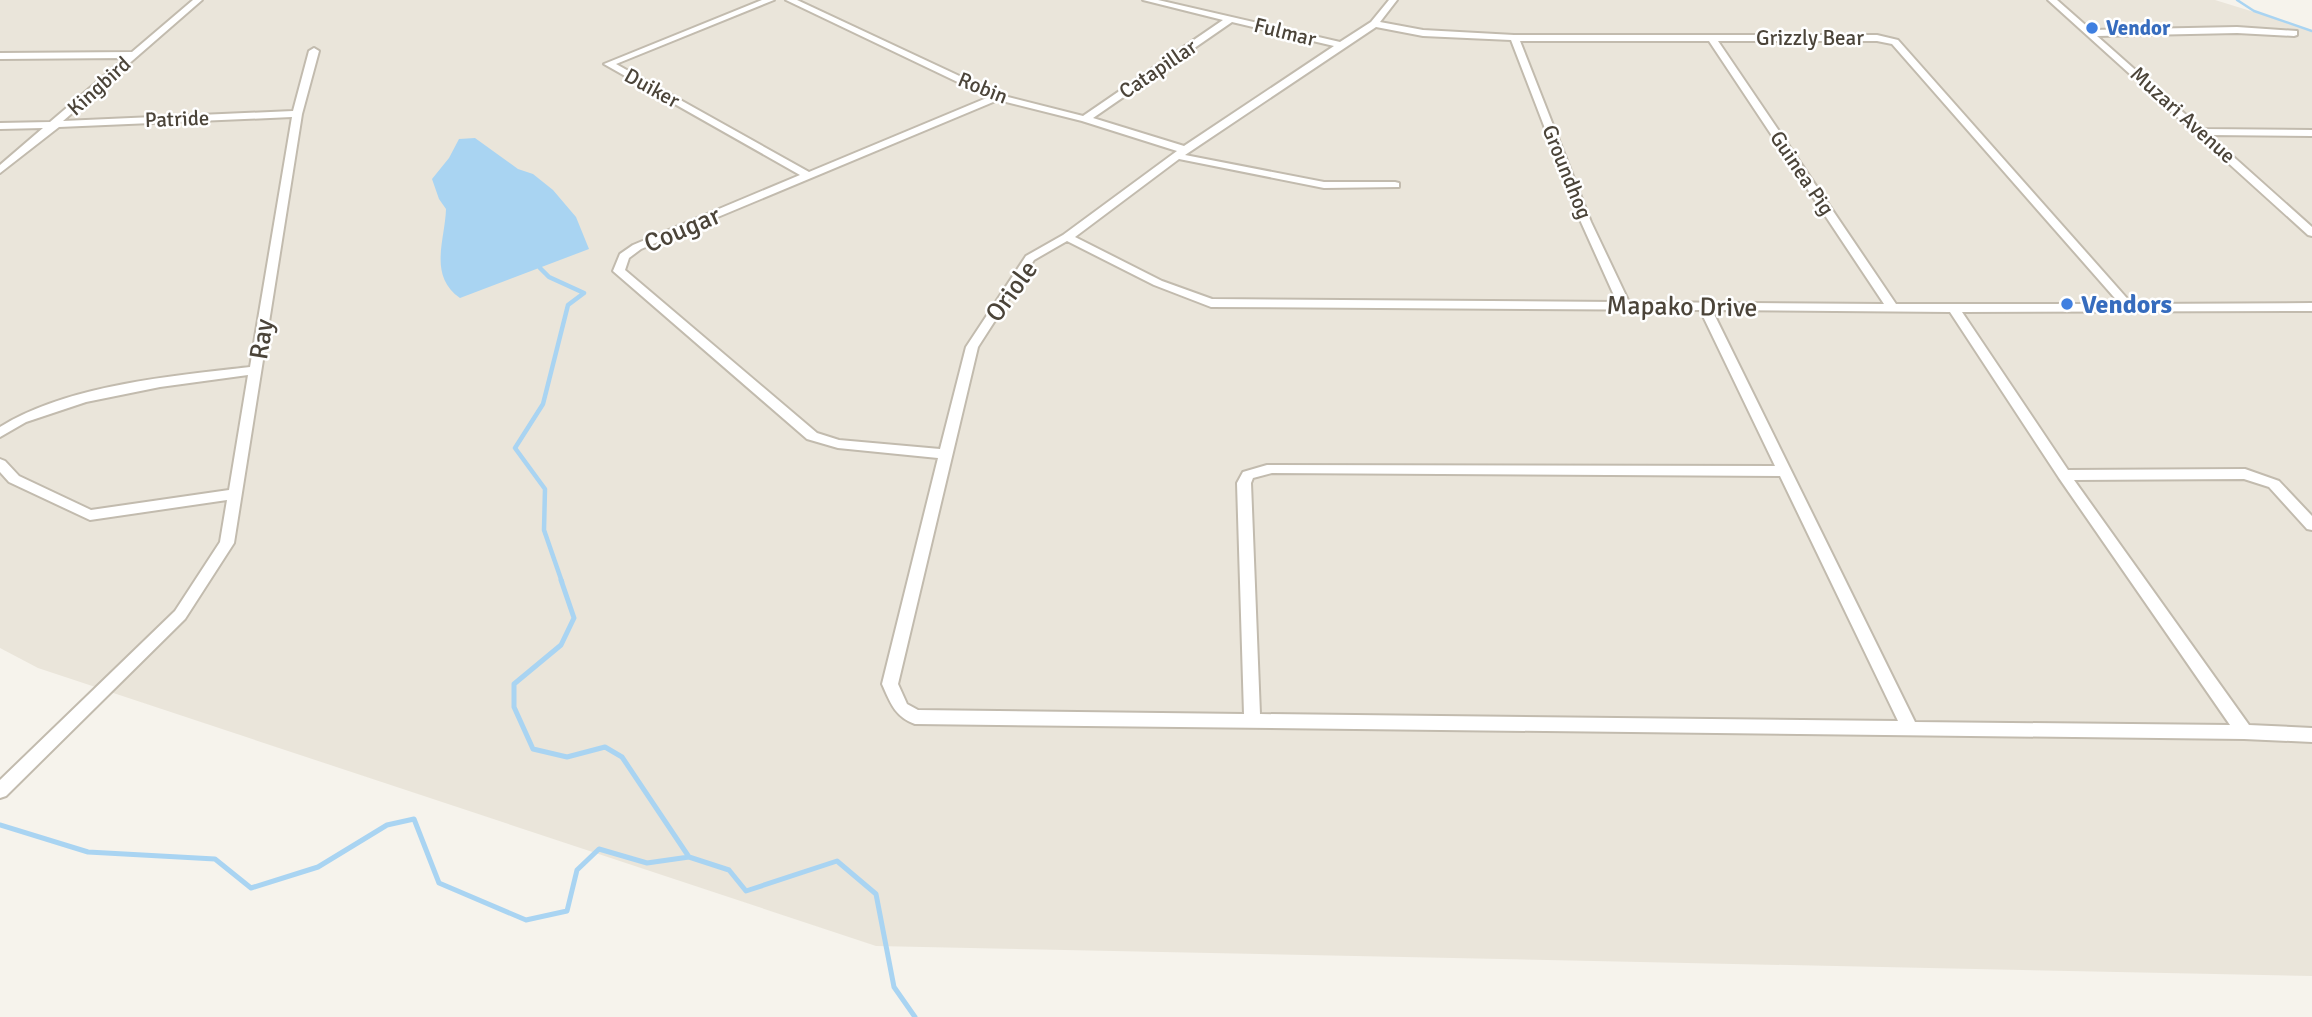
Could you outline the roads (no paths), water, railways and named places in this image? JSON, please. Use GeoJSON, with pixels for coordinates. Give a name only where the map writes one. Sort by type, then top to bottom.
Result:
{"type":"FeatureCollection","features":[{"type":"Feature","properties":{"kind":"street","name":"Kingbird"},"geometry":{"type":"LineString","coordinates":[[0,170],[56,125],[198,0]]}},
{"type":"Feature","properties":{"kind":"street","name":"Duiker"},"geometry":{"type":"LineString","coordinates":[[770,0],[609,64],[809,176]]}},
{"type":"Feature","properties":{"kind":"street","name":"Robin"},"geometry":{"type":"LineString","coordinates":[[790,0],[997,97],[1085,118],[1181,153],[1324,185],[1395,185]]}},
{"type":"Feature","properties":{"kind":"street","name":"Fulmar"},"geometry":{"type":"LineString","coordinates":[[1147,0],[1168,2],[1340,46]]}},
{"type":"Feature","properties":{"kind":"street","name":"Oriole"},"geometry":{"type":"LineString","coordinates":[[1252,720],[915,717],[901,708],[890,684],[972,347],[1030,258],[1067,237],[1181,153],[1374,24],[1393,0]]}},
{"type":"Feature","properties":{"kind":"street","name":"Muzari Avenue"},"geometry":{"type":"LineString","coordinates":[[2052,0],[2203,132],[2312,233]]}},
{"type":"Feature","properties":{"kind":"street","name":"Catapillar"},"geometry":{"type":"LineString","coordinates":[[1085,118],[1231,19]]}},
{"type":"Feature","properties":{"kind":"street","name":"Grizzly Bear"},"geometry":{"type":"LineString","coordinates":[[1374,24],[1423,33],[1514,38],[1877,38],[1895,42],[2128,306]]}},
{"type":"Feature","properties":{"kind":"street"},"geometry":{"type":"LineString","coordinates":[[2091,33],[2237,30],[2294,33]]}},
{"type":"Feature","properties":{"kind":"street","name":"Groundhog"},"geometry":{"type":"LineString","coordinates":[[1514,38],[1586,222],[1624,305]]}},
{"type":"Feature","properties":{"kind":"street","name":"Guinea Pig"},"geometry":{"type":"LineString","coordinates":[[1712,38],[1893,308]]}},
{"type":"Feature","properties":{"kind":"street","name":"Ray"},"geometry":{"type":"LineString","coordinates":[[0,791],[180,615],[227,542],[297,114],[314,51]]}},
{"type":"Feature","properties":{"kind":"street"},"geometry":{"type":"LineString","coordinates":[[0,56],[134,55]]}},
{"type":"Feature","properties":{"kind":"street","name":"Cougar"},"geometry":{"type":"LineString","coordinates":[[944,454],[838,444],[812,436],[619,271],[624,257],[637,247],[997,97]]}},
{"type":"Feature","properties":{"kind":"street","name":"Patride"},"geometry":{"type":"LineString","coordinates":[[2,126],[297,114]]}},
{"type":"Feature","properties":{"kind":"street"},"geometry":{"type":"LineString","coordinates":[[2203,132],[2312,133]]}},
{"type":"Feature","properties":{"kind":"street","name":"Mapako Drive"},"geometry":{"type":"LineString","coordinates":[[1067,237],[1158,283],[1211,303],[1893,308],[2312,307]]}},
{"type":"Feature","properties":{"kind":"street"},"geometry":{"type":"LineString","coordinates":[[1704,306],[1782,471],[1910,729]]}},
{"type":"Feature","properties":{"kind":"street"},"geometry":{"type":"LineString","coordinates":[[1954,308],[2064,475],[2244,732]]}},
{"type":"Feature","properties":{"kind":"street"},"geometry":{"type":"LineString","coordinates":[[0,433],[11,424],[45,410],[128,389],[256,370]]}},
{"type":"Feature","properties":{"kind":"street"},"geometry":{"type":"LineString","coordinates":[[0,464],[14,479],[90,515],[236,494]]}},
{"type":"Feature","properties":{"kind":"street"},"geometry":{"type":"LineString","coordinates":[[1782,471],[1272,468],[1248,475],[1244,484],[1252,720],[2312,735]]}},
{"type":"Feature","properties":{"kind":"street"},"geometry":{"type":"LineString","coordinates":[[2064,475],[2245,474],[2274,484],[2312,525]]}},
{"type":"Feature","properties":{"kind":"water"},"geometry":{"type":"Polygon","coordinates":[[[475,138],[518,169],[533,174],[553,190],[576,217],[589,249],[460,298],[450,289],[441,268],[446,209],[439,199],[432,179],[449,158],[459,139],[475,138]]]}},
{"type":"Feature","properties":{"kind":"waterway"},"geometry":{"type":"LineString","coordinates":[[2237,0],[2254,11],[2312,31]]}},
{"type":"Feature","properties":{"kind":"waterway"},"geometry":{"type":"LineString","coordinates":[[540,268],[549,277],[584,293],[568,305],[543,404],[515,448],[545,489],[544,530],[562,582]]}},
{"type":"Feature","properties":{"kind":"waterway"},"geometry":{"type":"LineString","coordinates":[[561,580],[574,618],[561,645],[514,684],[514,707],[533,749],[567,757],[605,747],[622,757],[689,857]]}},
{"type":"Feature","properties":{"kind":"waterway"},"geometry":{"type":"LineString","coordinates":[[0,825],[88,852],[215,859],[251,888],[318,867],[387,825],[414,819],[439,883],[526,920],[567,911],[577,870],[599,849],[647,863],[689,857]]}},
{"type":"Feature","properties":{"kind":"waterway"},"geometry":{"type":"LineString","coordinates":[[689,857],[729,870],[746,891],[837,861],[876,894],[894,987],[915,1017]]}},
{"type":"Feature","properties":{"kind":"place","name":"Vendor"},"geometry":{"type":"Point","coordinates":[2092,28]}},
{"type":"Feature","properties":{"kind":"place","name":"Vendors"},"geometry":{"type":"Point","coordinates":[2067,304]}}]}
